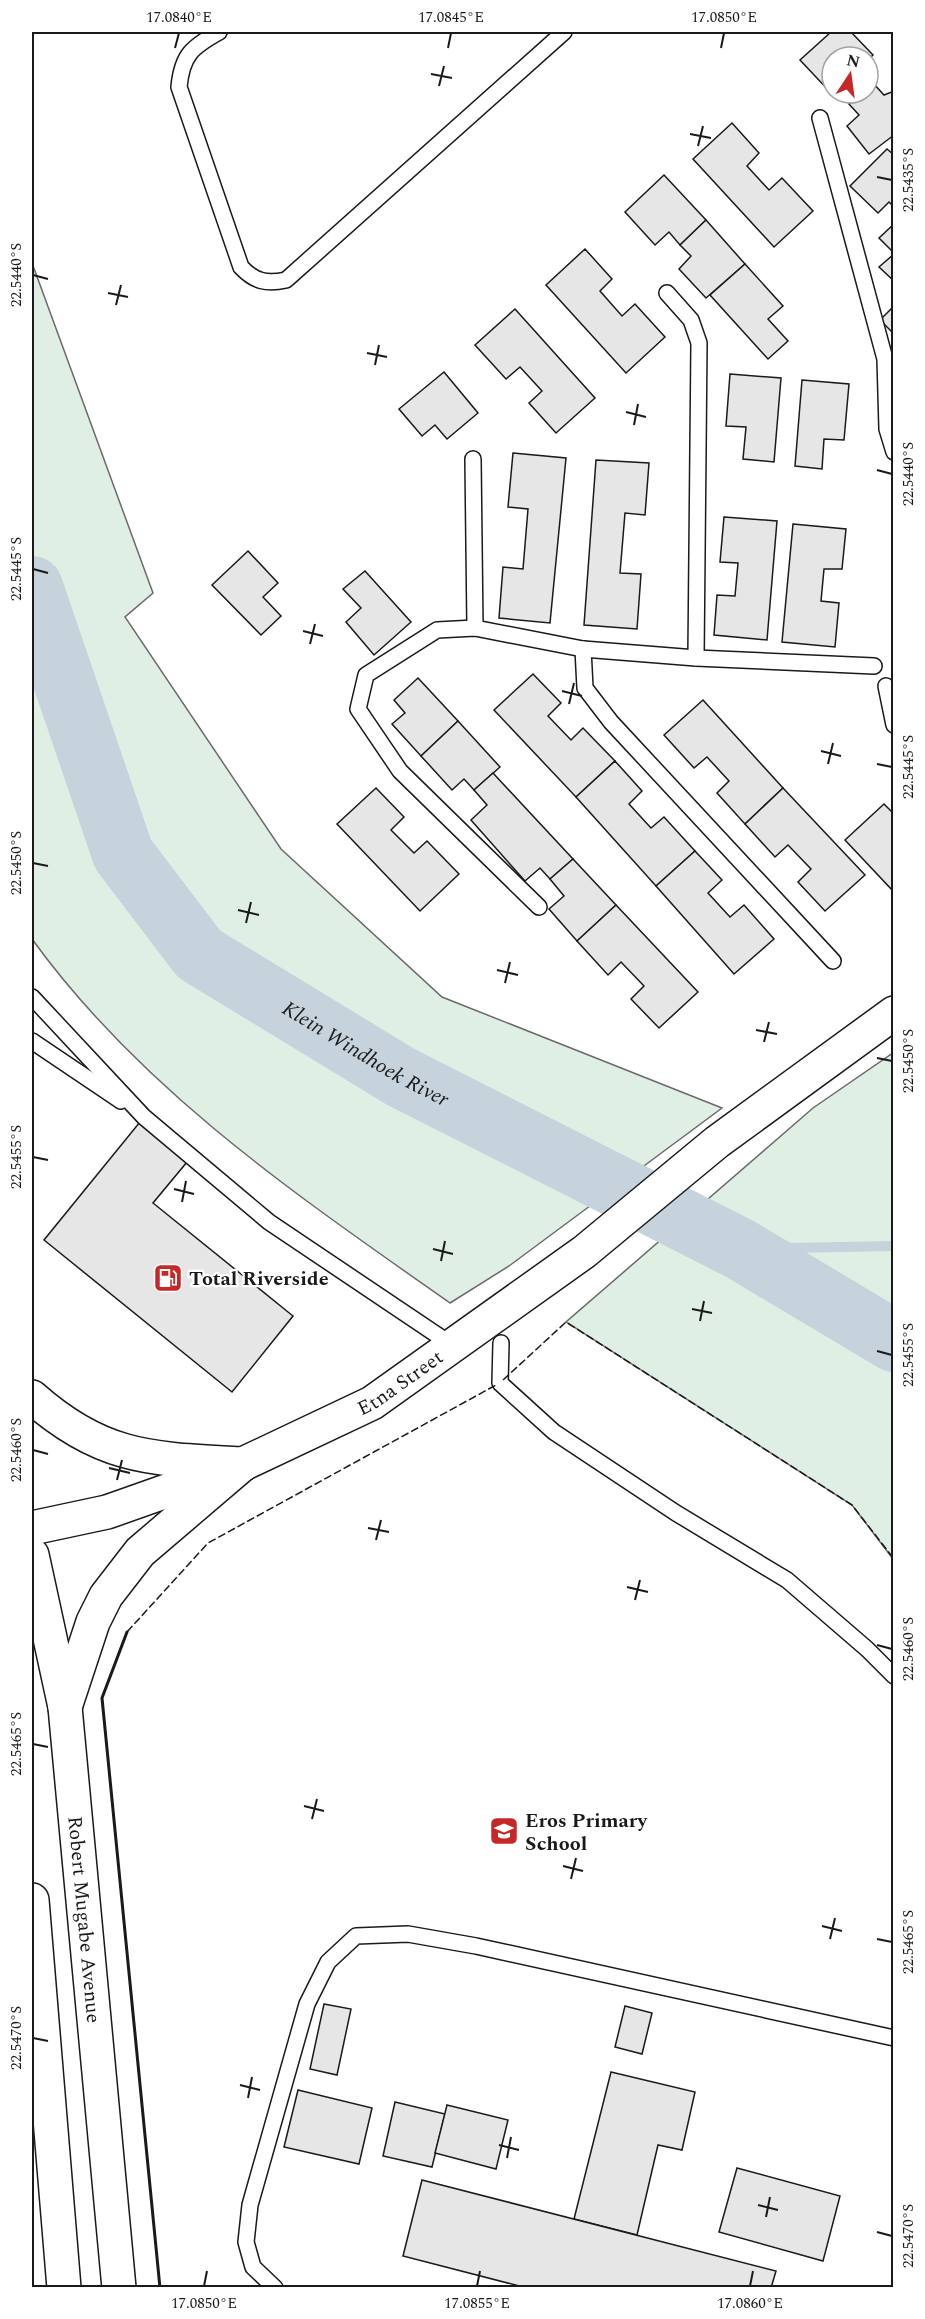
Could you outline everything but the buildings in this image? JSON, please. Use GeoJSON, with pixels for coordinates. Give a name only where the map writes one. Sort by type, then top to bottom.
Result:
{"type":"FeatureCollection","features":[{"type":"Feature","properties":{"kind":"main road","name":"Etna Street"},"geometry":{"type":"LineString","coordinates":[[32,1528],[107,1512],[243,1464],[372,1403],[584,1252],[717,1142],[894,1013]]}},
{"type":"Feature","properties":{"kind":"main road"},"geometry":{"type":"LineString","coordinates":[[32,1397],[80,1433],[119,1451],[160,1460],[243,1464]]}},
{"type":"Feature","properties":{"kind":"main road"},"geometry":{"type":"LineString","coordinates":[[65,1707],[93,1622],[106,1596],[140,1552],[243,1464]]}},
{"type":"Feature","properties":{"kind":"main road","name":"Robert Mugabe Avenue"},"geometry":{"type":"LineString","coordinates":[[32,1555],[65,1707],[119,2288]]}},
{"type":"Feature","properties":{"kind":"main road"},"geometry":{"type":"LineString","coordinates":[[32,1900],[64,2288]]}},
{"type":"Feature","properties":{"kind":"lane"},"geometry":{"type":"LineString","coordinates":[[219,32],[194,46],[181,66],[179,87],[241,267],[252,279],[270,283],[286,280],[564,32]]}},
{"type":"Feature","properties":{"kind":"lane"},"geometry":{"type":"LineString","coordinates":[[820,118],[885,359],[887,429],[894,453]]}},
{"type":"Feature","properties":{"kind":"lane"},"geometry":{"type":"LineString","coordinates":[[668,293],[691,320],[699,343],[696,658]]}},
{"type":"Feature","properties":{"kind":"lane"},"geometry":{"type":"LineString","coordinates":[[473,459],[475,628]]}},
{"type":"Feature","properties":{"kind":"lane"},"geometry":{"type":"LineString","coordinates":[[539,907],[400,771],[358,709],[366,675],[437,630],[475,628],[583,649],[696,658],[874,666]]}},
{"type":"Feature","properties":{"kind":"lane"},"geometry":{"type":"LineString","coordinates":[[583,649],[585,688],[610,722],[833,961]]}},
{"type":"Feature","properties":{"kind":"lane"},"geometry":{"type":"LineString","coordinates":[[886,686],[894,725]]}},
{"type":"Feature","properties":{"kind":"lane"},"geometry":{"type":"LineString","coordinates":[[32,997],[144,1117]]}},
{"type":"Feature","properties":{"kind":"lane"},"geometry":{"type":"LineString","coordinates":[[32,1041],[144,1117],[269,1222],[452,1345]]}},
{"type":"Feature","properties":{"kind":"lane"},"geometry":{"type":"LineString","coordinates":[[501,1343],[500,1383],[554,1432],[676,1513],[787,1580],[867,1649],[894,1676]]}},
{"type":"Feature","properties":{"kind":"lane"},"geometry":{"type":"LineString","coordinates":[[275,2288],[253,2267],[246,2242],[250,2205],[307,2004],[328,1962],[356,1936],[408,1934],[476,1946],[894,2038]]}},
{"type":"Feature","properties":{"kind":"green space"},"geometry":{"type":"Polygon","coordinates":[[[32,263],[153,593],[125,617],[281,849],[442,997],[722,1108],[509,1266],[450,1303],[280,1181],[173,1093],[122,1045],[75,994],[32,939],[32,263]]]}},
{"type":"Feature","properties":{"kind":"green space"},"geometry":{"type":"Polygon","coordinates":[[[893,1053],[893,1559],[852,1505],[566,1322],[813,1108],[893,1053]]]}},
{"type":"Feature","properties":{"kind":"waterway","name":"Klein Windhoek River"},"geometry":{"type":"LineString","coordinates":[[32,587],[123,854],[199,954],[401,1077],[740,1249],[894,1341]]}},
{"type":"Feature","properties":{"kind":"waterway"},"geometry":{"type":"LineString","coordinates":[[740,1249],[894,1246]]}},
{"type":"Feature","properties":{"kind":"fence"},"geometry":{"type":"LineString","coordinates":[[503,1380],[566,1322],[852,1505],[894,1559]]}},
{"type":"Feature","properties":{"kind":"fence"},"geometry":{"type":"LineString","coordinates":[[127,1632],[208,1543],[496,1385]]}},
{"type":"Feature","properties":{"kind":"wall"},"geometry":{"type":"LineString","coordinates":[[127,1632],[102,1698],[160,2288]]}},
{"type":"Feature","properties":{"kind":"place","name":"Total Riverside"},"geometry":{"type":"Point","coordinates":[168,1278]}},
{"type":"Feature","properties":{"kind":"place","name":"Eros Primary School"},"geometry":{"type":"Point","coordinates":[504,1831]}}]}
